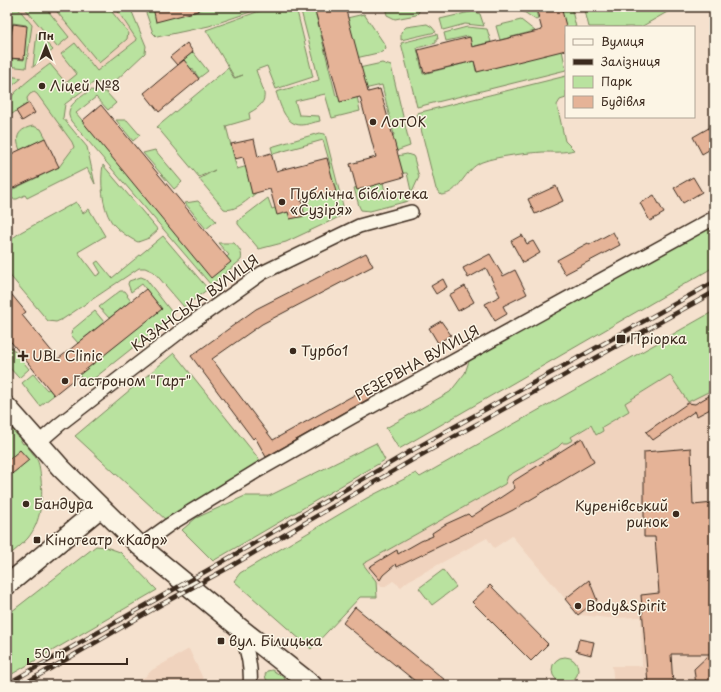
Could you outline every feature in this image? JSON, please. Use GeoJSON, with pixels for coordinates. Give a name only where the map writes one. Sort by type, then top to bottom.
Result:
{"type":"FeatureCollection","features":[{"type":"Feature","properties":{"kind":"main road"},"geometry":{"type":"LineString","coordinates":[[7,407],[61,468],[140,546],[241,630],[312,685]]}},
{"type":"Feature","properties":{"kind":"main road"},"geometry":{"type":"LineString","coordinates":[[7,586],[100,508]]}},
{"type":"Feature","properties":{"kind":"street","name":"КАЗАНСЬКА ВУЛИЦЯ"},"geometry":{"type":"LineString","coordinates":[[38,443],[60,424],[186,327],[262,272],[359,226],[411,212]]}},
{"type":"Feature","properties":{"kind":"street","name":"РЕЗЕРВНА ВУЛИЦЯ"},"geometry":{"type":"LineString","coordinates":[[140,546],[169,525],[257,471],[346,420],[714,218]]}},
{"type":"Feature","properties":{"kind":"street"},"geometry":{"type":"LineString","coordinates":[[241,630],[248,656],[251,675],[250,685]]}},
{"type":"Feature","properties":{"kind":"shaded area","name":"Ліцей №8"},"geometry":{"type":"Polygon","coordinates":[[[7,7],[115,7],[138,40],[49,108],[73,144],[74,148],[59,167],[7,193],[7,7]]]}},
{"type":"Feature","properties":{"kind":"shaded area"},"geometry":{"type":"Polygon","coordinates":[[[670,374],[714,389],[714,685],[614,685],[612,666],[642,666],[641,617],[609,618],[579,615],[512,536],[494,548],[487,538],[408,581],[401,587],[393,581],[384,587],[379,585],[362,564],[505,484],[508,476],[558,447],[562,443],[567,443],[572,439],[571,437],[591,425],[596,435],[603,431],[602,427],[629,411],[625,403],[670,374]]]}},
{"type":"Feature","properties":{"kind":"shaded area"},"geometry":{"type":"Polygon","coordinates":[[[189,649],[206,685],[126,685],[145,677],[152,670],[189,649]]]}},
{"type":"Feature","properties":{"kind":"green space"},"geometry":{"type":"Polygon","coordinates":[[[9,7],[17,7],[32,25],[26,68],[7,66],[7,58],[24,60],[26,25],[13,23],[12,33],[7,32],[9,7]]]}},
{"type":"Feature","properties":{"kind":"green space"},"geometry":{"type":"Polygon","coordinates":[[[24,7],[45,7],[69,37],[57,47],[24,7]]]}},
{"type":"Feature","properties":{"kind":"green space"},"geometry":{"type":"Polygon","coordinates":[[[53,7],[108,7],[128,32],[127,39],[99,63],[53,7]]]}},
{"type":"Feature","properties":{"kind":"green space"},"geometry":{"type":"Polygon","coordinates":[[[115,7],[130,7],[146,46],[145,53],[111,85],[93,83],[65,104],[63,118],[87,147],[95,184],[87,168],[27,198],[25,195],[17,199],[7,199],[7,192],[59,167],[74,147],[72,142],[37,94],[34,92],[30,94],[27,98],[28,103],[12,114],[8,107],[11,98],[27,82],[50,64],[66,83],[77,74],[61,54],[75,43],[97,71],[137,40],[115,7]]]}},
{"type":"Feature","properties":{"kind":"green space"},"geometry":{"type":"Polygon","coordinates":[[[144,7],[154,7],[158,20],[209,7],[265,7],[209,26],[157,37],[153,33],[144,7]]]}},
{"type":"Feature","properties":{"kind":"green space"},"geometry":{"type":"Polygon","coordinates":[[[271,7],[296,7],[313,77],[276,89],[267,66],[256,70],[263,89],[264,99],[257,108],[249,113],[250,119],[226,126],[237,169],[259,163],[265,185],[246,202],[234,208],[224,209],[199,179],[215,170],[199,177],[157,127],[228,68],[235,78],[206,30],[271,7]]]}},
{"type":"Feature","properties":{"kind":"green space"},"geometry":{"type":"Polygon","coordinates":[[[300,7],[314,7],[336,96],[356,91],[360,111],[332,118],[325,94],[295,101],[299,115],[319,116],[320,121],[303,125],[295,124],[287,118],[284,113],[276,92],[319,80],[300,7]]]}},
{"type":"Feature","properties":{"kind":"green space"},"geometry":{"type":"Polygon","coordinates":[[[385,7],[418,7],[419,12],[416,15],[395,19],[387,15],[385,7]]]}},
{"type":"Feature","properties":{"kind":"green space"},"geometry":{"type":"Polygon","coordinates":[[[521,7],[535,7],[538,19],[536,20],[521,10],[521,7]]]}},
{"type":"Feature","properties":{"kind":"green space"},"geometry":{"type":"Polygon","coordinates":[[[561,7],[571,7],[576,26],[566,26],[560,13],[563,12],[561,7]]]}},
{"type":"Feature","properties":{"kind":"green space"},"geometry":{"type":"Polygon","coordinates":[[[584,7],[676,7],[643,26],[589,26],[584,7]]]}},
{"type":"Feature","properties":{"kind":"green space"},"geometry":{"type":"Polygon","coordinates":[[[474,11],[480,14],[484,26],[465,24],[443,30],[440,19],[474,11]]]}},
{"type":"Feature","properties":{"kind":"green space"},"geometry":{"type":"Polygon","coordinates":[[[364,14],[386,48],[382,52],[356,58],[347,18],[364,14]]]}},
{"type":"Feature","properties":{"kind":"green space"},"geometry":{"type":"Polygon","coordinates":[[[521,20],[535,31],[500,40],[496,26],[521,20]]]}},
{"type":"Feature","properties":{"kind":"green space"},"geometry":{"type":"Polygon","coordinates":[[[427,24],[436,32],[401,40],[401,32],[406,27],[427,24]]]}},
{"type":"Feature","properties":{"kind":"green space"},"geometry":{"type":"Polygon","coordinates":[[[467,27],[487,29],[491,42],[471,47],[468,36],[446,41],[444,33],[467,27]]]}},
{"type":"Feature","properties":{"kind":"green space"},"geometry":{"type":"Polygon","coordinates":[[[37,33],[53,50],[33,67],[37,33]]]}},
{"type":"Feature","properties":{"kind":"green space"},"geometry":{"type":"Polygon","coordinates":[[[437,34],[438,39],[436,39],[436,43],[417,48],[423,74],[474,61],[476,71],[562,50],[565,70],[417,107],[401,43],[437,34]]]}},
{"type":"Feature","properties":{"kind":"green space"},"geometry":{"type":"Polygon","coordinates":[[[193,52],[208,71],[199,78],[192,68],[187,72],[180,63],[193,52]]]}},
{"type":"Feature","properties":{"kind":"green space"},"geometry":{"type":"Polygon","coordinates":[[[382,63],[391,66],[410,146],[396,151],[392,136],[394,135],[382,85],[364,89],[359,68],[382,63]]]}},
{"type":"Feature","properties":{"kind":"green space"},"geometry":{"type":"Polygon","coordinates":[[[8,76],[22,78],[7,90],[8,76]]]}},
{"type":"Feature","properties":{"kind":"green space"},"geometry":{"type":"Polygon","coordinates":[[[565,76],[565,98],[560,100],[557,105],[565,141],[574,150],[521,154],[482,162],[471,170],[458,186],[447,194],[441,195],[436,189],[417,113],[565,76]]]}},
{"type":"Feature","properties":{"kind":"green space"},"geometry":{"type":"Polygon","coordinates":[[[91,90],[106,92],[116,103],[108,110],[96,97],[76,113],[209,272],[229,255],[218,243],[234,243],[239,249],[241,253],[241,260],[211,285],[71,121],[69,111],[71,107],[78,99],[91,90]]]}},
{"type":"Feature","properties":{"kind":"green space"},"geometry":{"type":"Polygon","coordinates":[[[116,120],[127,120],[140,135],[133,141],[116,120]]]}},
{"type":"Feature","properties":{"kind":"green space"},"geometry":{"type":"Polygon","coordinates":[[[33,126],[41,129],[46,138],[20,150],[18,145],[19,134],[24,129],[33,126]]]}},
{"type":"Feature","properties":{"kind":"green space"},"geometry":{"type":"Polygon","coordinates":[[[319,133],[325,134],[343,206],[340,216],[286,242],[259,249],[238,224],[238,221],[268,198],[272,209],[283,205],[285,211],[305,206],[296,173],[330,164],[323,140],[273,154],[271,147],[319,133]]]}},
{"type":"Feature","properties":{"kind":"green space"},"geometry":{"type":"Polygon","coordinates":[[[155,150],[182,182],[174,189],[143,153],[155,150]]]}},
{"type":"Feature","properties":{"kind":"green space"},"geometry":{"type":"Polygon","coordinates":[[[407,154],[413,156],[419,177],[408,201],[370,211],[361,210],[354,188],[365,186],[382,177],[386,197],[411,191],[407,173],[401,173],[397,156],[407,154]]]}},
{"type":"Feature","properties":{"kind":"green space"},"geometry":{"type":"Polygon","coordinates":[[[103,165],[158,230],[149,238],[138,242],[123,233],[111,221],[102,193],[103,165]]]}},
{"type":"Feature","properties":{"kind":"green space"},"geometry":{"type":"Polygon","coordinates":[[[198,201],[216,221],[206,229],[185,203],[198,201]]]}},
{"type":"Feature","properties":{"kind":"green space"},"geometry":{"type":"Polygon","coordinates":[[[76,202],[83,213],[89,209],[105,236],[78,252],[96,276],[101,273],[95,263],[98,261],[112,278],[163,236],[208,289],[184,307],[154,272],[145,268],[139,268],[63,319],[56,322],[48,321],[7,272],[7,242],[21,232],[76,202]]]}},
{"type":"Feature","properties":{"kind":"green space"},"geometry":{"type":"Polygon","coordinates":[[[714,224],[714,267],[399,449],[386,428],[450,392],[465,373],[469,361],[714,224]]]}},
{"type":"Feature","properties":{"kind":"green space"},"geometry":{"type":"Polygon","coordinates":[[[141,277],[146,279],[174,315],[87,384],[79,375],[161,309],[142,284],[131,292],[128,284],[129,281],[141,277]]]}},
{"type":"Feature","properties":{"kind":"green space"},"geometry":{"type":"Polygon","coordinates":[[[120,291],[125,291],[131,301],[109,318],[99,307],[120,291]]]}},
{"type":"Feature","properties":{"kind":"green space"},"geometry":{"type":"Polygon","coordinates":[[[95,311],[104,322],[78,343],[71,335],[72,330],[95,311]]]}},
{"type":"Feature","properties":{"kind":"green space"},"geometry":{"type":"Polygon","coordinates":[[[714,311],[714,389],[688,402],[670,375],[625,403],[629,411],[602,427],[603,431],[596,435],[591,425],[571,437],[573,440],[567,443],[562,443],[558,447],[508,476],[505,484],[363,564],[376,581],[377,597],[360,597],[311,649],[234,581],[240,573],[367,498],[416,473],[420,477],[714,311]]]}},
{"type":"Feature","properties":{"kind":"green space"},"geometry":{"type":"Polygon","coordinates":[[[7,342],[29,369],[19,378],[7,365],[7,342]]]}},
{"type":"Feature","properties":{"kind":"green space"},"geometry":{"type":"Polygon","coordinates":[[[174,353],[263,464],[167,521],[75,436],[174,353]]]}},
{"type":"Feature","properties":{"kind":"green space"},"geometry":{"type":"Polygon","coordinates":[[[33,374],[47,390],[49,389],[54,395],[40,406],[22,383],[33,374]]]}},
{"type":"Feature","properties":{"kind":"green space"},"geometry":{"type":"Polygon","coordinates":[[[7,423],[23,444],[25,443],[37,460],[40,471],[42,494],[36,525],[28,538],[7,557],[7,423]]]}},
{"type":"Feature","properties":{"kind":"green space"},"geometry":{"type":"Polygon","coordinates":[[[376,443],[385,460],[213,561],[182,530],[196,518],[245,496],[269,496],[376,443]]]}},
{"type":"Feature","properties":{"kind":"green space"},"geometry":{"type":"Polygon","coordinates":[[[96,546],[106,547],[120,552],[157,590],[7,677],[7,615],[96,546]]]}},
{"type":"Feature","properties":{"kind":"green space"},"geometry":{"type":"Polygon","coordinates":[[[443,570],[456,587],[432,605],[419,588],[443,570]]]}},
{"type":"Feature","properties":{"kind":"green space"},"geometry":{"type":"Polygon","coordinates":[[[565,657],[574,661],[578,670],[574,679],[565,683],[556,679],[552,670],[556,661],[565,657]]]}},
{"type":"Feature","properties":{"kind":"green space"},"geometry":{"type":"Polygon","coordinates":[[[272,670],[285,678],[284,685],[271,685],[266,679],[265,675],[267,671],[272,670]]]}},
{"type":"Feature","properties":{"kind":"building"},"geometry":{"type":"Polygon","coordinates":[[[153,7],[198,7],[198,11],[156,22],[153,7]]]}},
{"type":"Feature","properties":{"kind":"building"},"geometry":{"type":"Polygon","coordinates":[[[314,7],[345,7],[368,92],[380,89],[404,177],[357,190],[350,164],[376,157],[360,97],[340,102],[314,7]]]}},
{"type":"Feature","properties":{"kind":"building"},"geometry":{"type":"Polygon","coordinates":[[[536,7],[561,7],[566,26],[565,50],[477,72],[474,61],[424,73],[418,50],[470,37],[472,47],[542,30],[536,7]]]}},
{"type":"Feature","properties":{"kind":"building"},"geometry":{"type":"Polygon","coordinates":[[[13,24],[27,26],[24,59],[7,58],[7,33],[11,34],[13,24]]]}},
{"type":"Feature","properties":{"kind":"building"},"geometry":{"type":"Polygon","coordinates":[[[187,43],[193,52],[177,65],[170,57],[187,43]]]}},
{"type":"Feature","properties":{"kind":"building"},"geometry":{"type":"Polygon","coordinates":[[[184,60],[199,79],[159,112],[144,93],[184,60]]]}},
{"type":"Feature","properties":{"kind":"building"},"geometry":{"type":"Polygon","coordinates":[[[29,103],[35,113],[22,121],[16,111],[29,103]]]}},
{"type":"Feature","properties":{"kind":"building"},"geometry":{"type":"Polygon","coordinates":[[[101,105],[231,262],[211,278],[82,121],[101,105]]]}},
{"type":"Feature","properties":{"kind":"building"},"geometry":{"type":"Polygon","coordinates":[[[714,125],[714,147],[702,154],[693,137],[714,125]]]}},
{"type":"Feature","properties":{"kind":"building"},"geometry":{"type":"Polygon","coordinates":[[[45,138],[59,167],[7,191],[7,156],[45,138]]]}},
{"type":"Feature","properties":{"kind":"building"},"geometry":{"type":"Polygon","coordinates":[[[254,139],[258,157],[271,153],[276,171],[327,158],[336,192],[301,200],[305,216],[290,219],[288,212],[277,215],[270,189],[252,194],[243,157],[235,159],[231,144],[254,139]]]}},
{"type":"Feature","properties":{"kind":"building"},"geometry":{"type":"Polygon","coordinates":[[[693,177],[702,192],[683,203],[674,188],[693,177]]]}},
{"type":"Feature","properties":{"kind":"building"},"geometry":{"type":"Polygon","coordinates":[[[556,186],[563,201],[535,214],[528,199],[556,186]]]}},
{"type":"Feature","properties":{"kind":"building"},"geometry":{"type":"Polygon","coordinates":[[[654,195],[664,213],[650,221],[640,203],[654,195]]]}},
{"type":"Feature","properties":{"kind":"building"},"geometry":{"type":"Polygon","coordinates":[[[613,232],[620,245],[565,274],[557,260],[588,243],[589,245],[613,232]]]}},
{"type":"Feature","properties":{"kind":"building"},"geometry":{"type":"Polygon","coordinates":[[[522,235],[527,244],[533,241],[540,253],[523,263],[511,241],[522,235]]]}},
{"type":"Feature","properties":{"kind":"building"},"geometry":{"type":"Polygon","coordinates":[[[366,253],[373,266],[262,324],[212,359],[273,440],[365,389],[370,398],[266,457],[255,437],[253,439],[191,356],[256,309],[366,253]]]}},
{"type":"Feature","properties":{"kind":"building"},"geometry":{"type":"Polygon","coordinates":[[[490,254],[503,276],[515,270],[527,294],[503,306],[507,314],[495,321],[485,304],[500,296],[486,268],[468,278],[463,268],[490,254]]]}},
{"type":"Feature","properties":{"kind":"building"},"geometry":{"type":"Polygon","coordinates":[[[443,279],[447,287],[436,294],[431,286],[443,279]]]}},
{"type":"Feature","properties":{"kind":"building"},"geometry":{"type":"Polygon","coordinates":[[[465,286],[474,302],[458,311],[449,295],[465,286]]]}},
{"type":"Feature","properties":{"kind":"building"},"geometry":{"type":"Polygon","coordinates":[[[7,289],[26,312],[22,315],[58,359],[146,289],[162,309],[54,395],[7,337],[7,289]]]}},
{"type":"Feature","properties":{"kind":"building"},"geometry":{"type":"Polygon","coordinates":[[[441,321],[451,335],[438,343],[429,328],[441,321]]]}},
{"type":"Feature","properties":{"kind":"building"},"geometry":{"type":"Polygon","coordinates":[[[714,393],[714,407],[697,416],[695,411],[653,440],[646,432],[688,403],[695,404],[714,393]]]}},
{"type":"Feature","properties":{"kind":"building"},"geometry":{"type":"Polygon","coordinates":[[[582,438],[594,462],[513,510],[397,567],[396,564],[383,575],[380,580],[369,567],[397,550],[398,554],[433,536],[432,533],[446,524],[468,514],[471,517],[515,488],[512,482],[582,438]]]}},
{"type":"Feature","properties":{"kind":"building","name":"Куренівський ринок"},"geometry":{"type":"Polygon","coordinates":[[[691,448],[693,505],[714,503],[714,610],[711,610],[712,632],[714,632],[714,685],[696,685],[694,669],[710,654],[671,654],[673,685],[648,684],[641,595],[659,593],[655,537],[644,537],[644,452],[691,448]]]}},
{"type":"Feature","properties":{"kind":"building"},"geometry":{"type":"Polygon","coordinates":[[[20,450],[29,460],[7,478],[7,461],[20,450]]]}},
{"type":"Feature","properties":{"kind":"building"},"geometry":{"type":"Polygon","coordinates":[[[589,580],[597,600],[578,615],[565,599],[589,580]]]}},
{"type":"Feature","properties":{"kind":"building"},"geometry":{"type":"Polygon","coordinates":[[[490,585],[548,644],[531,661],[472,602],[490,585]]]}},
{"type":"Feature","properties":{"kind":"building"},"geometry":{"type":"Polygon","coordinates":[[[355,607],[451,685],[420,685],[343,623],[355,607]]]}},
{"type":"Feature","properties":{"kind":"building"},"geometry":{"type":"Polygon","coordinates":[[[579,639],[594,642],[591,655],[576,651],[579,639]]]}},
{"type":"Feature","properties":{"kind":"railway"},"geometry":{"type":"LineString","coordinates":[[7,684],[222,562],[409,452],[714,282]]}},
{"type":"Feature","properties":{"kind":"railway"},"geometry":{"type":"LineString","coordinates":[[22,685],[162,604],[228,568],[414,459],[714,292]]}},
{"type":"Feature","properties":{"kind":"place","name":"Ліцей №8"},"geometry":{"type":"Point","coordinates":[42,86]}},
{"type":"Feature","properties":{"kind":"place","name":"ЛотОК"},"geometry":{"type":"Point","coordinates":[373,122]}},
{"type":"Feature","properties":{"kind":"place","name":"Публічна бібліотека «Сузір’я»"},"geometry":{"type":"Point","coordinates":[282,202]}},
{"type":"Feature","properties":{"kind":"place","name":"Пріорка"},"geometry":{"type":"Point","coordinates":[621,339]}},
{"type":"Feature","properties":{"kind":"place","name":"Турбо1"},"geometry":{"type":"Point","coordinates":[293,351]}},
{"type":"Feature","properties":{"kind":"place","name":"UBL Clinic"},"geometry":{"type":"Point","coordinates":[23,356]}},
{"type":"Feature","properties":{"kind":"place","name":"Гастроном \"Гарт\""},"geometry":{"type":"Point","coordinates":[65,381]}},
{"type":"Feature","properties":{"kind":"place","name":"Бандура"},"geometry":{"type":"Point","coordinates":[26,504]}},
{"type":"Feature","properties":{"kind":"place","name":"Куренівський ринок"},"geometry":{"type":"Point","coordinates":[676,514]}},
{"type":"Feature","properties":{"kind":"place","name":"Кінотеатр «Кадр»"},"geometry":{"type":"Point","coordinates":[37,540]}},
{"type":"Feature","properties":{"kind":"place","name":"Body&Spirit"},"geometry":{"type":"Point","coordinates":[578,606]}},
{"type":"Feature","properties":{"kind":"place","name":"вул. Білицька"},"geometry":{"type":"Point","coordinates":[221,641]}}]}
